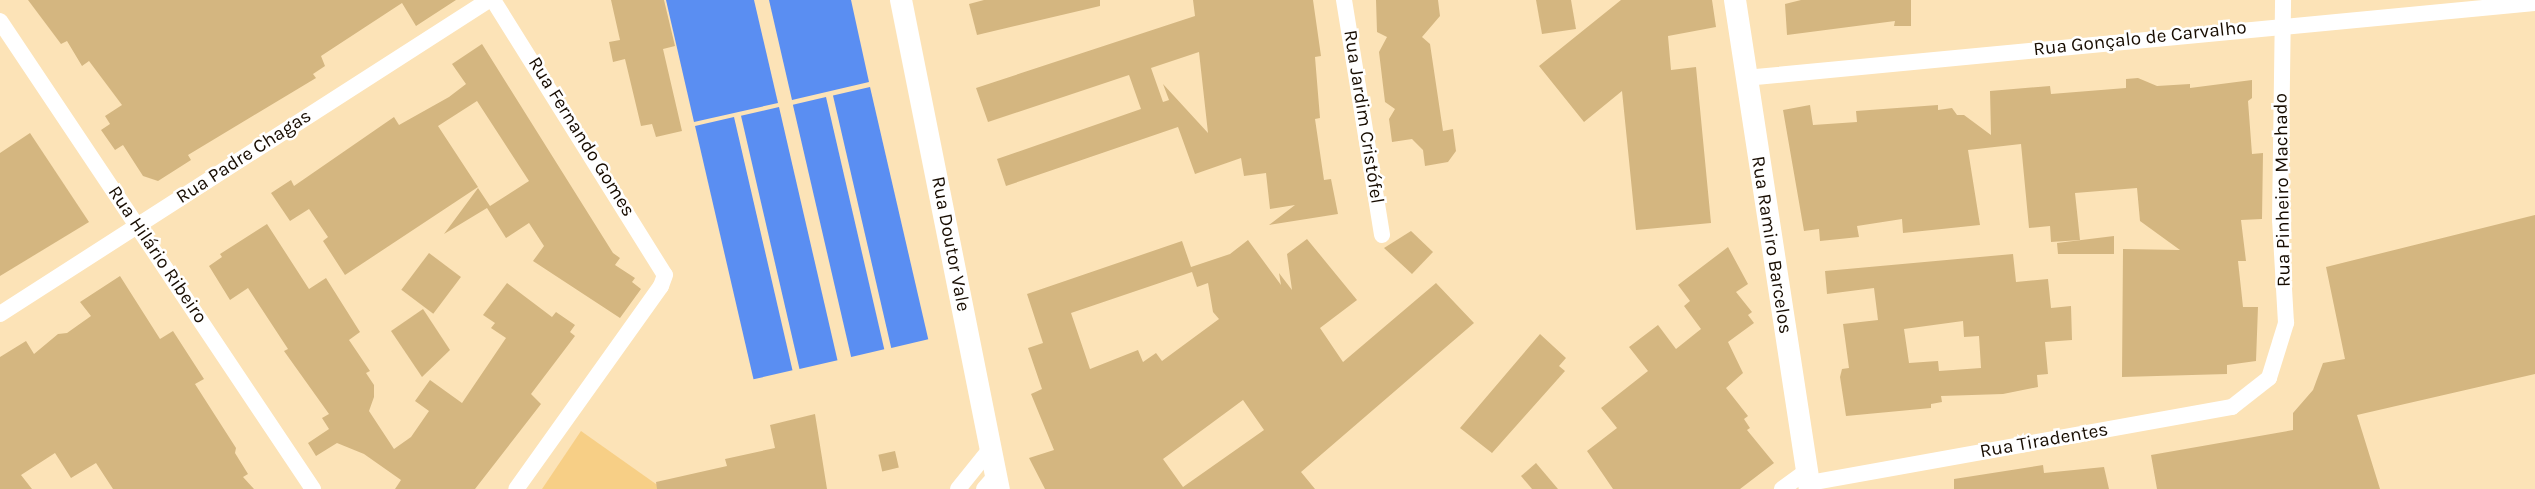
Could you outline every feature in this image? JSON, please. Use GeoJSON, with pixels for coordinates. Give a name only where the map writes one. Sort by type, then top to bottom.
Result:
{"type":"FeatureCollection","features":[{"type":"Feature","properties":{"kind":"street","name":"Rua Padre Chagas"},"geometry":{"type":"LineString","coordinates":[[0,314],[489,0]]}},
{"type":"Feature","properties":{"kind":"street","name":"Rua Fernando Gomes"},"geometry":{"type":"LineString","coordinates":[[494,0],[665,275],[661,286],[516,489]]}},
{"type":"Feature","properties":{"kind":"street","name":"Rua Doutor Vale"},"geometry":{"type":"LineString","coordinates":[[901,0],[991,448],[993,484]]}},
{"type":"Feature","properties":{"kind":"street","name":"Rua Jardim Cristófel"},"geometry":{"type":"LineString","coordinates":[[1344,0],[1382,235]]}},
{"type":"Feature","properties":{"kind":"street","name":"Rua Ramiro Barcelos"},"geometry":{"type":"LineString","coordinates":[[1734,0],[1808,481]]}},
{"type":"Feature","properties":{"kind":"street","name":"Rua Pinheiro Machado"},"geometry":{"type":"LineString","coordinates":[[2269,378],[2286,323],[2280,220],[2283,0]]}},
{"type":"Feature","properties":{"kind":"street","name":"Rua Gonçalo de Carvalho"},"geometry":{"type":"LineString","coordinates":[[1745,78],[2282,25],[2535,4]]}},
{"type":"Feature","properties":{"kind":"street","name":"Rua Hilário Ribeiro"},"geometry":{"type":"LineString","coordinates":[[0,21],[313,489]]}},
{"type":"Feature","properties":{"kind":"street","name":"Rua Tiradentes"},"geometry":{"type":"LineString","coordinates":[[1782,489],[1808,481],[2232,407],[2269,378]]}},
{"type":"Feature","properties":{"kind":"street"},"geometry":{"type":"LineString","coordinates":[[958,489],[991,448]]}},
{"type":"Feature","properties":{"kind":"shaded area"},"geometry":{"type":"Polygon","coordinates":[[[581,431],[663,489],[542,489],[581,431]]]}},
{"type":"Feature","properties":{"kind":"water"},"geometry":{"type":"Polygon","coordinates":[[[666,0],[754,0],[778,103],[694,122],[666,0]]]}},
{"type":"Feature","properties":{"kind":"water"},"geometry":{"type":"Polygon","coordinates":[[[769,0],[851,0],[869,82],[792,100],[769,0]]]}},
{"type":"Feature","properties":{"kind":"water"},"geometry":{"type":"Polygon","coordinates":[[[870,87],[928,339],[891,348],[833,96],[870,87]]]}},
{"type":"Feature","properties":{"kind":"water"},"geometry":{"type":"Polygon","coordinates":[[[826,97],[884,349],[851,357],[793,105],[826,97]]]}},
{"type":"Feature","properties":{"kind":"water"},"geometry":{"type":"Polygon","coordinates":[[[779,107],[837,360],[799,369],[741,116],[779,107]]]}},
{"type":"Feature","properties":{"kind":"water"},"geometry":{"type":"Polygon","coordinates":[[[734,117],[792,370],[754,379],[695,126],[734,117]]]}},
{"type":"Feature","properties":{"kind":"building"},"geometry":{"type":"Polygon","coordinates":[[[28,0],[456,0],[416,26],[402,3],[321,56],[325,66],[313,74],[316,78],[188,155],[191,160],[158,181],[143,176],[123,145],[115,150],[101,130],[110,124],[105,116],[122,105],[89,61],[82,66],[67,41],[61,44],[28,0]]]}},
{"type":"Feature","properties":{"kind":"building"},"geometry":{"type":"Polygon","coordinates":[[[611,0],[664,0],[675,46],[663,49],[682,131],[656,137],[652,124],[641,126],[625,59],[613,62],[609,42],[620,40],[611,0]]]}},
{"type":"Feature","properties":{"kind":"building"},"geometry":{"type":"Polygon","coordinates":[[[984,0],[1100,0],[1100,6],[977,35],[969,4],[984,0]]]}},
{"type":"Feature","properties":{"kind":"building"},"geometry":{"type":"Polygon","coordinates":[[[1193,0],[1313,0],[1321,56],[1315,57],[1320,118],[1315,119],[1324,180],[1331,179],[1338,214],[1269,225],[1295,205],[1270,209],[1266,173],[1244,176],[1241,158],[1195,174],[1178,127],[1006,186],[997,159],[1141,109],[1129,75],[988,122],[976,88],[1195,16],[1193,0]],[[1199,52],[1151,68],[1163,102],[1169,100],[1163,84],[1208,133],[1199,52]]]}},
{"type":"Feature","properties":{"kind":"building"},"geometry":{"type":"Polygon","coordinates":[[[1376,0],[1438,0],[1440,16],[1422,37],[1430,44],[1443,131],[1453,129],[1456,151],[1448,162],[1425,166],[1423,150],[1412,139],[1392,142],[1389,119],[1395,109],[1385,102],[1379,52],[1387,37],[1377,32],[1376,0]]]}},
{"type":"Feature","properties":{"kind":"building"},"geometry":{"type":"Polygon","coordinates":[[[1536,0],[1571,0],[1576,29],[1542,34],[1536,0]]]}},
{"type":"Feature","properties":{"kind":"building"},"geometry":{"type":"Polygon","coordinates":[[[1621,0],[1712,0],[1716,27],[1668,36],[1671,70],[1696,67],[1711,223],[1636,230],[1622,91],[1584,122],[1539,66],[1621,0]]]}},
{"type":"Feature","properties":{"kind":"building"},"geometry":{"type":"Polygon","coordinates":[[[1801,0],[1911,0],[1911,26],[1894,26],[1895,21],[1787,35],[1785,4],[1801,0]]]}},
{"type":"Feature","properties":{"kind":"building"},"geometry":{"type":"Polygon","coordinates":[[[482,44],[613,253],[620,258],[615,265],[635,278],[632,282],[641,289],[620,318],[533,261],[544,246],[529,223],[506,238],[487,208],[444,234],[478,188],[490,206],[529,181],[477,101],[438,126],[478,187],[345,275],[323,241],[328,237],[309,209],[290,221],[271,193],[291,180],[294,186],[394,117],[399,125],[449,97],[466,84],[452,64],[482,44]]]}},
{"type":"Feature","properties":{"kind":"building"},"geometry":{"type":"Polygon","coordinates":[[[2138,78],[2157,86],[2190,84],[2190,88],[2252,80],[2252,98],[2248,101],[2252,154],[2263,153],[2262,219],[2241,220],[2246,261],[2238,261],[2243,307],[2258,307],[2256,361],[2227,365],[2227,374],[2122,377],[2123,249],[2180,250],[2140,221],[2137,188],[2075,193],[2080,240],[2051,242],[2050,226],[2029,228],[2021,144],[1968,150],[1980,225],[1903,233],[1902,219],[1857,226],[1859,237],[1820,241],[1819,229],[1804,231],[1783,110],[1810,105],[1813,125],[1857,122],[1856,111],[1938,105],[1938,110],[1952,108],[1957,115],[1964,115],[1991,135],[1990,91],[2050,86],[2051,94],[2126,88],[2126,79],[2138,78]]]}},
{"type":"Feature","properties":{"kind":"building"},"geometry":{"type":"Polygon","coordinates":[[[30,133],[89,222],[0,276],[0,153],[30,133]]]}},
{"type":"Feature","properties":{"kind":"building"},"geometry":{"type":"Polygon","coordinates":[[[2535,215],[2535,374],[2357,415],[2380,489],[2157,489],[2151,455],[2293,430],[2293,413],[2313,390],[2323,363],[2345,359],[2326,267],[2535,215]]]}},
{"type":"Feature","properties":{"kind":"building"},"geometry":{"type":"Polygon","coordinates":[[[267,224],[309,289],[326,278],[360,332],[349,340],[370,371],[366,373],[374,385],[374,397],[369,411],[394,449],[411,437],[429,411],[415,401],[430,380],[462,403],[506,338],[491,328],[495,323],[483,315],[507,283],[552,317],[556,312],[575,325],[570,332],[575,336],[531,394],[541,404],[475,489],[395,489],[401,480],[364,454],[337,443],[316,456],[308,443],[329,429],[322,418],[329,414],[284,351],[288,349],[248,288],[230,300],[209,266],[222,257],[220,254],[267,224]]]}},
{"type":"Feature","properties":{"kind":"building"},"geometry":{"type":"Polygon","coordinates":[[[1411,231],[1433,252],[1412,274],[1384,248],[1411,231]]]}},
{"type":"Feature","properties":{"kind":"building"},"geometry":{"type":"Polygon","coordinates":[[[2114,236],[2114,254],[2058,254],[2057,243],[2114,236]]]}},
{"type":"Feature","properties":{"kind":"building"},"geometry":{"type":"Polygon","coordinates":[[[1307,239],[1357,300],[1320,328],[1343,362],[1436,283],[1474,323],[1301,472],[1315,489],[1045,489],[1029,458],[1054,450],[1031,394],[1042,389],[1028,348],[1043,343],[1027,294],[1182,241],[1191,267],[1230,254],[1248,240],[1281,285],[1279,273],[1292,290],[1287,254],[1307,239]],[[1192,272],[1071,313],[1090,369],[1138,350],[1143,362],[1156,353],[1162,361],[1219,319],[1213,312],[1208,283],[1197,287],[1192,272]],[[1243,400],[1163,459],[1183,487],[1264,430],[1243,400]]]}},
{"type":"Feature","properties":{"kind":"building"},"geometry":{"type":"Polygon","coordinates":[[[1728,247],[1748,284],[1736,292],[1752,312],[1748,315],[1754,323],[1728,342],[1743,373],[1726,388],[1748,416],[1744,419],[1750,428],[1747,430],[1774,463],[1740,489],[1613,489],[1587,451],[1617,428],[1601,408],[1648,371],[1629,347],[1658,325],[1676,349],[1701,329],[1684,306],[1690,301],[1678,285],[1728,247]]]}},
{"type":"Feature","properties":{"kind":"building"},"geometry":{"type":"Polygon","coordinates":[[[429,253],[461,277],[433,314],[401,290],[429,253]]]}},
{"type":"Feature","properties":{"kind":"building"},"geometry":{"type":"Polygon","coordinates":[[[2013,254],[2016,282],[2048,279],[2051,308],[2071,306],[2072,340],[2045,342],[2048,374],[2037,375],[2038,387],[2003,394],[1941,396],[1942,402],[1931,404],[1931,408],[1846,416],[1840,377],[1842,369],[1849,368],[1843,324],[1878,320],[1874,288],[1827,294],[1825,271],[2013,254]],[[1963,321],[1904,329],[1909,363],[1938,361],[1939,371],[1981,368],[1979,336],[1964,337],[1963,321]]]}},
{"type":"Feature","properties":{"kind":"building"},"geometry":{"type":"Polygon","coordinates":[[[120,276],[160,339],[173,331],[204,379],[195,384],[236,448],[235,453],[248,474],[243,477],[254,489],[113,489],[96,463],[71,478],[55,453],[21,475],[32,489],[0,489],[0,357],[26,341],[34,354],[58,334],[67,333],[91,316],[80,302],[120,276]]]}},
{"type":"Feature","properties":{"kind":"building"},"geometry":{"type":"Polygon","coordinates":[[[423,309],[450,350],[422,377],[391,331],[423,309]]]}},
{"type":"Feature","properties":{"kind":"building"},"geometry":{"type":"Polygon","coordinates":[[[1540,334],[1566,358],[1559,366],[1565,371],[1492,453],[1460,428],[1540,334]]]}},
{"type":"Feature","properties":{"kind":"building"},"geometry":{"type":"Polygon","coordinates":[[[815,414],[827,489],[657,489],[656,482],[727,466],[725,459],[775,448],[770,425],[815,414]]]}},
{"type":"Feature","properties":{"kind":"building"},"geometry":{"type":"Polygon","coordinates":[[[895,451],[899,468],[882,471],[878,455],[895,451]]]}},
{"type":"Feature","properties":{"kind":"building"},"geometry":{"type":"Polygon","coordinates":[[[1536,463],[1558,489],[1532,489],[1521,476],[1536,463]]]}},
{"type":"Feature","properties":{"kind":"building"},"geometry":{"type":"Polygon","coordinates":[[[2043,465],[2044,473],[2104,467],[2109,489],[1954,489],[1954,479],[2043,465]]]}}]}
